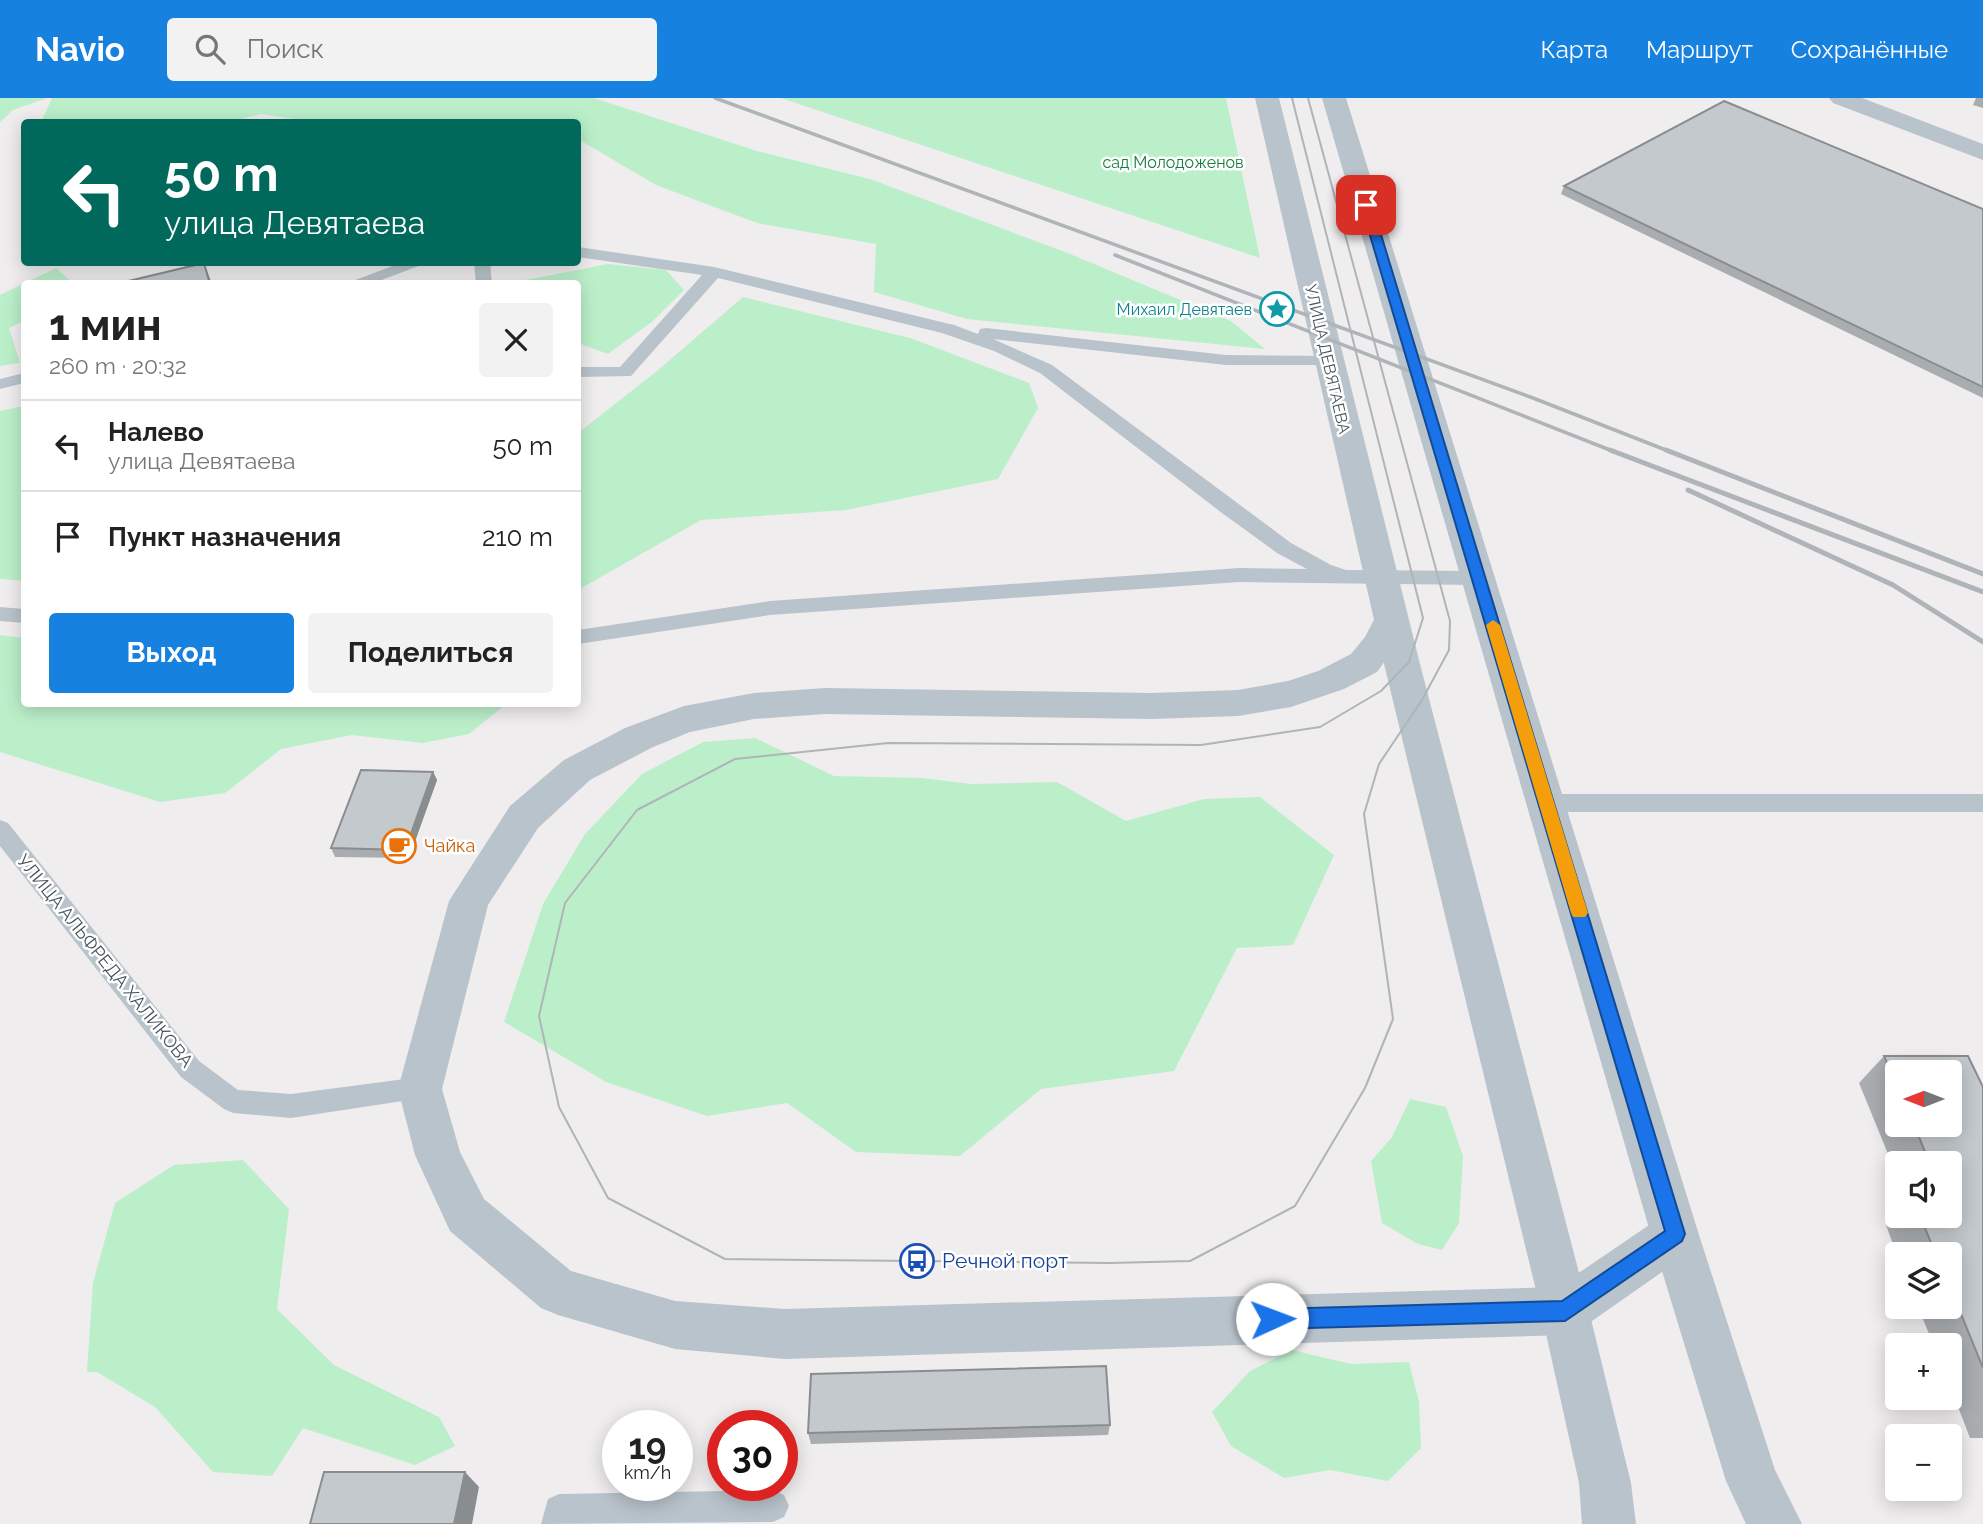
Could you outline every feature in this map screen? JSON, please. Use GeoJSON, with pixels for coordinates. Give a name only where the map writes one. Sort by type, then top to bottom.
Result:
{"type":"FeatureCollection","features":[{"type":"Feature","properties":{"kind":"street","name":"УЛИЦА ДЕВЯТАЕВА"},"geometry":{"type":"LineString","coordinates":[[1267,98],[1391,618],[1565,1311],[1605,1483],[1609,1524]]}},
{"type":"Feature","properties":{"kind":"street"},"geometry":{"type":"LineString","coordinates":[[1334,98],[1675,1234],[1752,1481],[1775,1524]]}},
{"type":"Feature","properties":{"kind":"street"},"geometry":{"type":"LineString","coordinates":[[1841,98],[1983,153]]}},
{"type":"Feature","properties":{"kind":"street"},"geometry":{"type":"LineString","coordinates":[[1391,618],[1380,642],[1364,663],[1331,680],[1291,694],[1238,703],[1152,706],[825,701],[754,706],[684,720],[638,738],[577,770],[524,817],[469,901],[420,1089],[438,1155],[467,1215],[558,1291],[675,1325],[785,1334],[1565,1311],[1675,1234]]}},
{"type":"Feature","properties":{"kind":"lane"},"geometry":{"type":"LineString","coordinates":[[581,252],[714,272],[948,329],[1000,347],[1046,369],[1228,509],[1284,548],[1324,570],[1345,577]]}},
{"type":"Feature","properties":{"kind":"lane"},"geometry":{"type":"LineString","coordinates":[[365,280],[409,266]]}},
{"type":"Feature","properties":{"kind":"lane"},"geometry":{"type":"LineString","coordinates":[[581,372],[625,372],[714,272]]}},
{"type":"Feature","properties":{"kind":"lane"},"geometry":{"type":"LineString","coordinates":[[948,329],[1226,360],[1328,360]]}},
{"type":"Feature","properties":{"kind":"lane"},"geometry":{"type":"LineString","coordinates":[[0,384],[21,379]]}},
{"type":"Feature","properties":{"kind":"lane"},"geometry":{"type":"LineString","coordinates":[[581,636],[770,608],[1239,575],[1478,578]]}},
{"type":"Feature","properties":{"kind":"lane"},"geometry":{"type":"LineString","coordinates":[[0,614],[21,616]]}},
{"type":"Feature","properties":{"kind":"lane"},"geometry":{"type":"LineString","coordinates":[[1547,803],[1983,803]]}},
{"type":"Feature","properties":{"kind":"lane","name":"УЛИЦА АЛЬФРЕДА ХАЛИКОВА"},"geometry":{"type":"LineString","coordinates":[[0,829],[190,1069],[233,1101],[291,1106],[420,1089]]}},
{"type":"Feature","properties":{"kind":"lane"},"geometry":{"type":"LineString","coordinates":[[557,1524],[559,1510],[774,1506]]}},
{"type":"Feature","properties":{"kind":"green space"},"geometry":{"type":"Polygon","coordinates":[[[0,98],[47,98],[13,110],[0,122],[0,98]]]}},
{"type":"Feature","properties":{"kind":"green space"},"geometry":{"type":"Polygon","coordinates":[[[52,98],[594,98],[757,151],[870,179],[1070,254],[1231,321],[1265,349],[967,319],[874,292],[876,244],[757,223],[656,185],[581,141],[581,119],[294,119],[261,114],[241,119],[42,119],[52,98]]]}},
{"type":"Feature","properties":{"kind":"green space","name":"сад Молодоженов"},"geometry":{"type":"Polygon","coordinates":[[[781,98],[1226,98],[1260,258],[781,98]]]}},
{"type":"Feature","properties":{"kind":"green space"},"geometry":{"type":"Polygon","coordinates":[[[608,264],[666,270],[684,290],[653,321],[608,354],[581,344],[581,280],[525,280],[608,264]]]}},
{"type":"Feature","properties":{"kind":"green space"},"geometry":{"type":"Polygon","coordinates":[[[56,268],[70,280],[31,280],[56,268]]]}},
{"type":"Feature","properties":{"kind":"green space"},"geometry":{"type":"Polygon","coordinates":[[[21,285],[21,322],[9,328],[20,363],[0,366],[0,295],[21,285]]]}},
{"type":"Feature","properties":{"kind":"green space"},"geometry":{"type":"Polygon","coordinates":[[[743,297],[910,338],[1029,383],[1038,408],[998,479],[846,510],[701,520],[581,588],[581,431],[657,371],[743,297]]]}},
{"type":"Feature","properties":{"kind":"green space"},"geometry":{"type":"Polygon","coordinates":[[[21,407],[21,581],[0,579],[0,411],[21,407]]]}},
{"type":"Feature","properties":{"kind":"green space"},"geometry":{"type":"Polygon","coordinates":[[[0,635],[21,638],[21,707],[502,707],[469,734],[423,743],[352,735],[281,749],[225,793],[160,802],[0,752],[0,635]]]}},
{"type":"Feature","properties":{"kind":"green space"},"geometry":{"type":"Polygon","coordinates":[[[755,738],[834,776],[922,778],[971,784],[1057,782],[1126,821],[1204,799],[1260,797],[1334,855],[1293,945],[1237,948],[1174,1071],[1041,1089],[960,1156],[856,1152],[787,1103],[707,1116],[606,1082],[504,1022],[543,904],[585,834],[642,774],[703,742],[755,738]]]}},
{"type":"Feature","properties":{"kind":"green space"},"geometry":{"type":"Polygon","coordinates":[[[1410,1099],[1446,1107],[1463,1156],[1459,1223],[1442,1250],[1418,1244],[1382,1223],[1371,1161],[1392,1137],[1410,1099]]]}},
{"type":"Feature","properties":{"kind":"green space"},"geometry":{"type":"Polygon","coordinates":[[[243,1160],[289,1209],[277,1309],[334,1365],[439,1417],[455,1446],[415,1465],[303,1428],[272,1476],[213,1472],[155,1407],[97,1372],[87,1372],[93,1283],[115,1203],[174,1165],[243,1160]]]}},
{"type":"Feature","properties":{"kind":"green space"},"geometry":{"type":"Polygon","coordinates":[[[1292,1350],[1351,1364],[1409,1362],[1419,1402],[1421,1448],[1388,1481],[1330,1470],[1284,1478],[1231,1446],[1212,1412],[1250,1371],[1292,1350]]]}},
{"type":"Feature","properties":{"kind":"building"},"geometry":{"type":"Polygon","coordinates":[[[1724,101],[1983,209],[1983,387],[1564,186],[1724,101]]]}},
{"type":"Feature","properties":{"kind":"building"},"geometry":{"type":"Polygon","coordinates":[[[191,266],[205,266],[209,280],[133,280],[191,266]]]}},
{"type":"Feature","properties":{"kind":"building"},"geometry":{"type":"Polygon","coordinates":[[[361,770],[433,772],[405,850],[331,848],[361,770]]]}},
{"type":"Feature","properties":{"kind":"building"},"geometry":{"type":"Polygon","coordinates":[[[1884,1056],[1968,1056],[1983,1087],[1983,1368],[1962,1316],[1962,1242],[1931,1242],[1925,1228],[1962,1228],[1962,1151],[1925,1151],[1919,1138],[1962,1138],[1962,1060],[1886,1060],[1884,1056]]]}},
{"type":"Feature","properties":{"kind":"building"},"geometry":{"type":"Polygon","coordinates":[[[1106,1366],[1110,1425],[808,1433],[811,1374],[1106,1366]]]}},
{"type":"Feature","properties":{"kind":"building"},"geometry":{"type":"Polygon","coordinates":[[[324,1472],[465,1472],[454,1524],[310,1524],[324,1472]]]}},
{"type":"Feature","properties":{"kind":"tram line"},"geometry":{"type":"LineString","coordinates":[[1292,98],[1423,618],[1409,662],[1381,691],[1320,727],[1201,745],[888,743],[735,759],[637,810],[565,903],[539,1016],[559,1107],[608,1198],[725,1259],[1110,1263],[1190,1261],[1295,1206],[1365,1088],[1393,1019],[1364,814],[1379,764],[1422,700],[1449,650],[1450,621],[1308,98]]}},
{"type":"Feature","properties":{"kind":"railway"},"geometry":{"type":"LineString","coordinates":[[715,98],[1533,398],[1671,452]]}},
{"type":"Feature","properties":{"kind":"railway"},"geometry":{"type":"LineString","coordinates":[[1115,255],[1615,452]]}},
{"type":"Feature","properties":{"kind":"railway"},"geometry":{"type":"LineString","coordinates":[[1610,450],[1983,592]]}},
{"type":"Feature","properties":{"kind":"railway"},"geometry":{"type":"LineString","coordinates":[[1666,450],[1983,574]]}},
{"type":"Feature","properties":{"kind":"railway"},"geometry":{"type":"LineString","coordinates":[[1688,490],[1893,585],[1983,642]]}},
{"type":"Feature","properties":{"kind":"slow traffic"},"geometry":{"type":"LineString","coordinates":[[1493,625],[1579,913]]}},
{"type":"Feature","properties":{"kind":"place","name":"Михаил Девятаев"},"geometry":{"type":"Point","coordinates":[1277,309]}},
{"type":"Feature","properties":{"kind":"place","name":"Чайка"},"geometry":{"type":"Point","coordinates":[399,846]}},
{"type":"Feature","properties":{"kind":"place","name":"Речной порт"},"geometry":{"type":"Point","coordinates":[917,1261]}},
{"type":"Feature","properties":{"kind":"route"},"geometry":{"type":"LineString","coordinates":[[1272,1319],[1565,1311],[1675,1234],[1366,205]]}}]}
